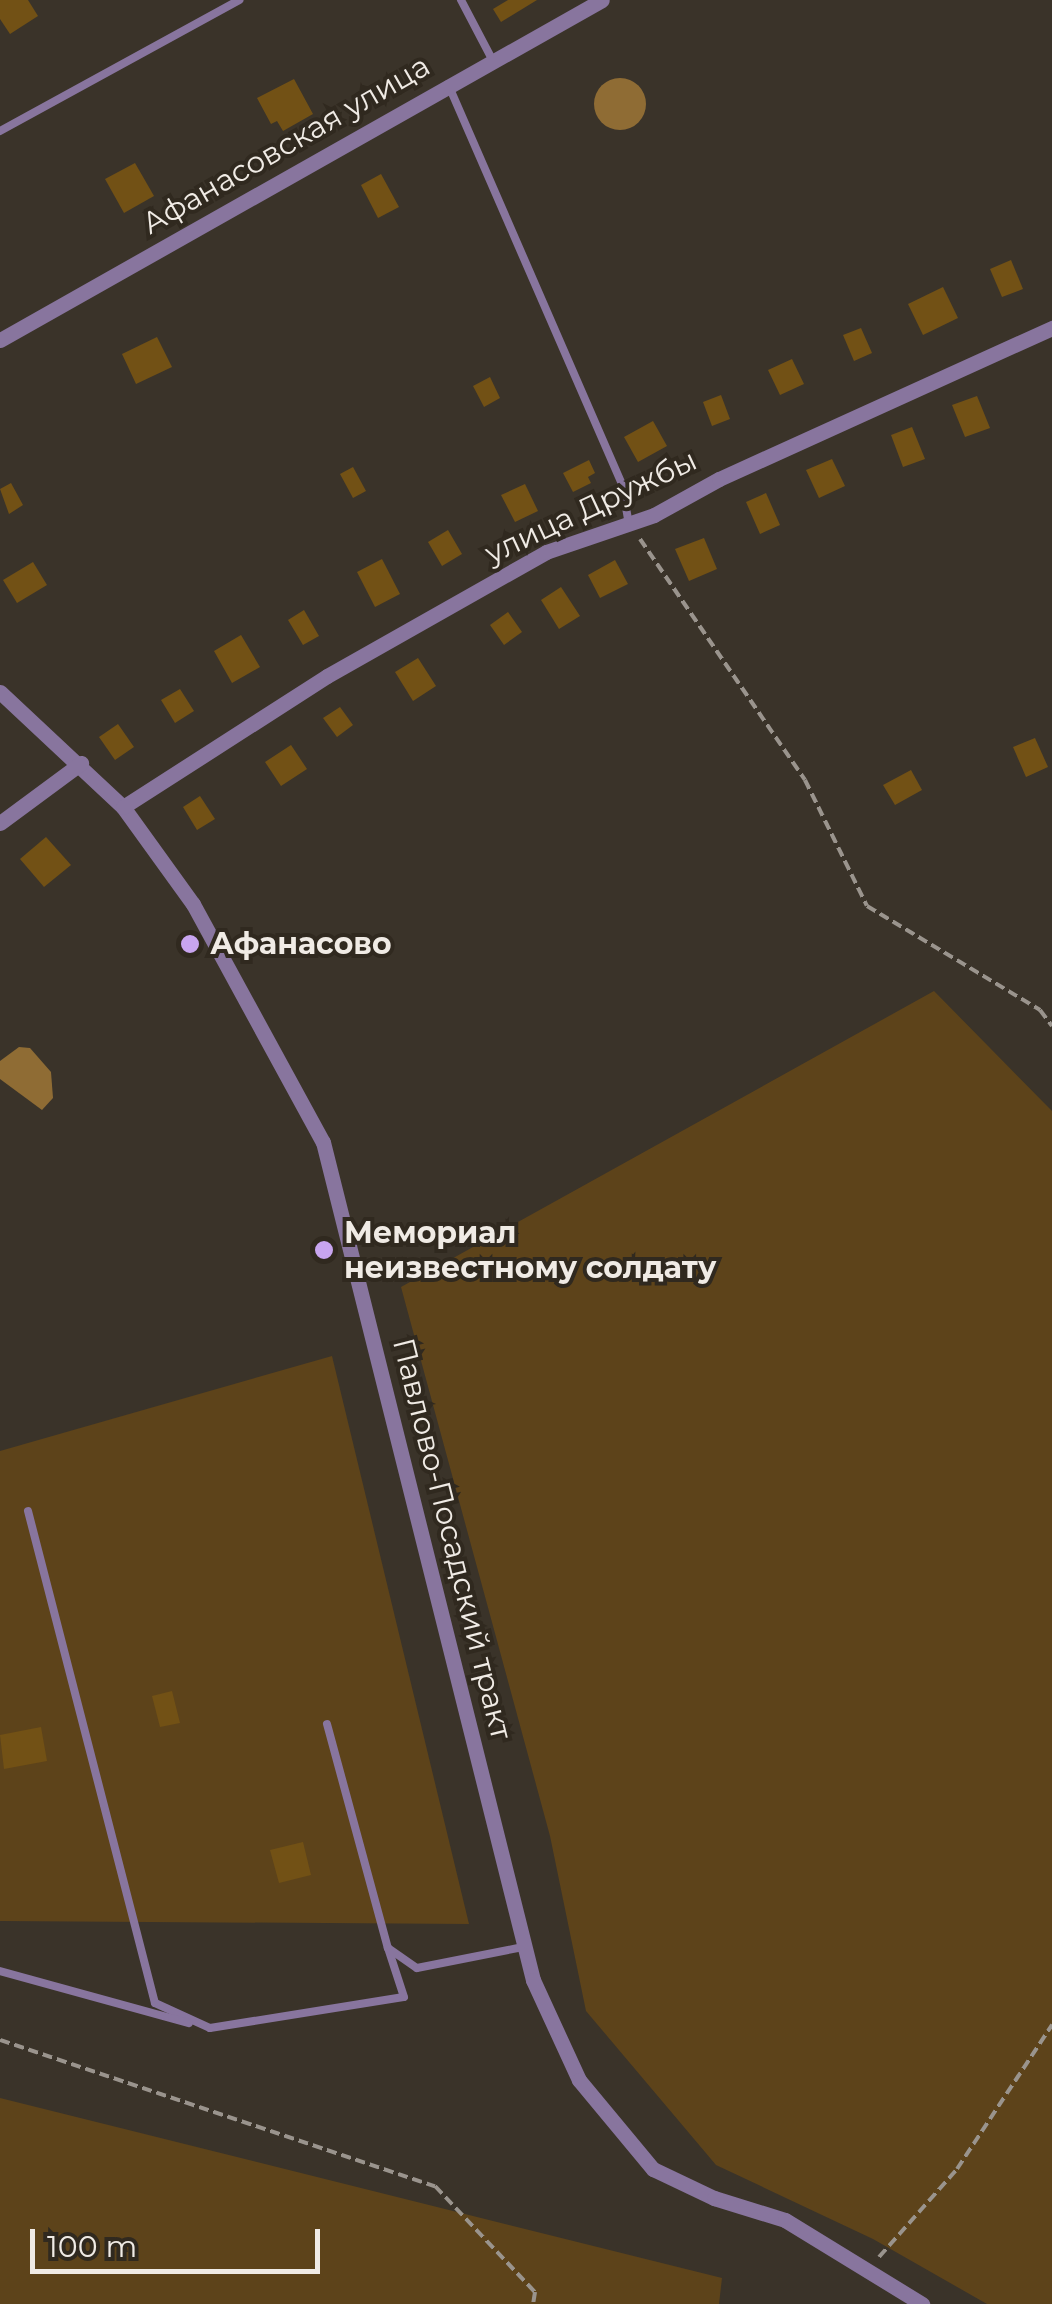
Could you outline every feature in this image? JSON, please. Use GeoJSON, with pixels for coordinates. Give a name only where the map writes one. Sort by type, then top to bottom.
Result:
{"type":"FeatureCollection","features":[{"type":"Feature","properties":{"kind":"street","name":"Афанасовская улица"},"geometry":{"type":"LineString","coordinates":[[0,340],[447,83],[602,0]]}},
{"type":"Feature","properties":{"kind":"street","name":"улица Дружбы"},"geometry":{"type":"LineString","coordinates":[[123,807],[327,676],[546,552],[629,523],[1052,328]]}},
{"type":"Feature","properties":{"kind":"street","name":"Павлово-Посадский тракт"},"geometry":{"type":"LineString","coordinates":[[0,692],[81,763],[123,807],[194,904],[323,1142],[533,1980],[578,2080],[653,2169],[714,2198],[785,2220],[870,2267],[922,2304]]}},
{"type":"Feature","properties":{"kind":"street"},"geometry":{"type":"LineString","coordinates":[[0,823],[81,763]]}},
{"type":"Feature","properties":{"kind":"lane"},"geometry":{"type":"LineString","coordinates":[[0,131],[238,0]]}},
{"type":"Feature","properties":{"kind":"lane"},"geometry":{"type":"LineString","coordinates":[[461,0],[492,59]]}},
{"type":"Feature","properties":{"kind":"lane"},"geometry":{"type":"LineString","coordinates":[[447,83],[622,486],[629,523]]}},
{"type":"Feature","properties":{"kind":"lane"},"geometry":{"type":"LineString","coordinates":[[28,1511],[155,2003],[210,2028]]}},
{"type":"Feature","properties":{"kind":"lane"},"geometry":{"type":"LineString","coordinates":[[0,1971],[210,2028],[404,1997],[327,1724]]}},
{"type":"Feature","properties":{"kind":"lane"},"geometry":{"type":"LineString","coordinates":[[388,1948],[417,1968],[526,1947]]}},
{"type":"Feature","properties":{"kind":"path"},"geometry":{"type":"LineString","coordinates":[[629,523],[805,780],[867,906],[1040,1010],[1052,1026]]}},
{"type":"Feature","properties":{"kind":"path"},"geometry":{"type":"LineString","coordinates":[[870,2267],[957,2169],[1052,2025]]}},
{"type":"Feature","properties":{"kind":"path"},"geometry":{"type":"LineString","coordinates":[[0,2040],[435,2186],[535,2292],[533,2304]]}},
{"type":"Feature","properties":{"kind":"shaded area"},"geometry":{"type":"Polygon","coordinates":[[[620,78],[638,86],[646,104],[638,122],[620,130],[602,122],[594,104],[602,86],[620,78]]]}},
{"type":"Feature","properties":{"kind":"shaded area"},"geometry":{"type":"Polygon","coordinates":[[[934,991],[1052,1111],[1052,2304],[987,2304],[873,2239],[716,2165],[586,2011],[550,1836],[401,1287],[934,991]]]}},
{"type":"Feature","properties":{"kind":"shaded area"},"geometry":{"type":"Polygon","coordinates":[[[19,1047],[30,1048],[51,1072],[53,1098],[42,1110],[0,1079],[0,1061],[19,1047]]]}},
{"type":"Feature","properties":{"kind":"shaded area"},"geometry":{"type":"Polygon","coordinates":[[[332,1356],[469,1924],[0,1921],[0,1451],[332,1356]]]}},
{"type":"Feature","properties":{"kind":"shaded area"},"geometry":{"type":"Polygon","coordinates":[[[0,2098],[722,2278],[719,2304],[0,2304],[0,2098]]]}},
{"type":"Feature","properties":{"kind":"building"},"geometry":{"type":"Polygon","coordinates":[[[0,0],[28,0],[38,16],[10,34],[0,19],[0,0]]]}},
{"type":"Feature","properties":{"kind":"building"},"geometry":{"type":"Polygon","coordinates":[[[508,0],[537,0],[501,22],[493,9],[508,0]]]}},
{"type":"Feature","properties":{"kind":"building"},"geometry":{"type":"Polygon","coordinates":[[[294,79],[313,114],[283,131],[277,121],[271,124],[257,98],[294,79]]]}},
{"type":"Feature","properties":{"kind":"building"},"geometry":{"type":"Polygon","coordinates":[[[135,163],[154,196],[124,213],[105,179],[135,163]]]}},
{"type":"Feature","properties":{"kind":"building"},"geometry":{"type":"Polygon","coordinates":[[[381,174],[399,207],[378,218],[361,185],[381,174]]]}},
{"type":"Feature","properties":{"kind":"building"},"geometry":{"type":"Polygon","coordinates":[[[1011,260],[1023,289],[1002,297],[990,269],[1011,260]]]}},
{"type":"Feature","properties":{"kind":"building"},"geometry":{"type":"Polygon","coordinates":[[[943,287],[958,318],[923,335],[908,304],[943,287]]]}},
{"type":"Feature","properties":{"kind":"building"},"geometry":{"type":"Polygon","coordinates":[[[861,328],[872,353],[854,361],[843,335],[861,328]]]}},
{"type":"Feature","properties":{"kind":"building"},"geometry":{"type":"Polygon","coordinates":[[[157,337],[172,367],[136,384],[122,354],[157,337]]]}},
{"type":"Feature","properties":{"kind":"building"},"geometry":{"type":"Polygon","coordinates":[[[792,359],[804,384],[780,395],[768,370],[792,359]]]}},
{"type":"Feature","properties":{"kind":"building"},"geometry":{"type":"Polygon","coordinates":[[[490,377],[500,398],[484,407],[473,386],[490,377]]]}},
{"type":"Feature","properties":{"kind":"building"},"geometry":{"type":"Polygon","coordinates":[[[721,395],[730,419],[712,426],[703,402],[721,395]]]}},
{"type":"Feature","properties":{"kind":"building"},"geometry":{"type":"Polygon","coordinates":[[[977,396],[990,428],[965,437],[952,405],[977,396]]]}},
{"type":"Feature","properties":{"kind":"building"},"geometry":{"type":"Polygon","coordinates":[[[653,421],[667,446],[638,462],[624,437],[653,421]]]}},
{"type":"Feature","properties":{"kind":"building"},"geometry":{"type":"Polygon","coordinates":[[[912,427],[925,459],[903,467],[891,435],[912,427]]]}},
{"type":"Feature","properties":{"kind":"building"},"geometry":{"type":"Polygon","coordinates":[[[832,459],[845,486],[819,498],[806,470],[832,459]]]}},
{"type":"Feature","properties":{"kind":"building"},"geometry":{"type":"Polygon","coordinates":[[[589,460],[595,473],[588,477],[591,483],[573,492],[563,473],[589,460]]]}},
{"type":"Feature","properties":{"kind":"building"},"geometry":{"type":"Polygon","coordinates":[[[353,467],[366,491],[353,498],[340,474],[353,467]]]}},
{"type":"Feature","properties":{"kind":"building"},"geometry":{"type":"Polygon","coordinates":[[[11,483],[23,505],[9,514],[0,489],[11,483]]]}},
{"type":"Feature","properties":{"kind":"building"},"geometry":{"type":"Polygon","coordinates":[[[525,484],[538,511],[515,522],[501,495],[525,484]]]}},
{"type":"Feature","properties":{"kind":"building"},"geometry":{"type":"Polygon","coordinates":[[[766,493],[780,525],[760,534],[746,502],[766,493]]]}},
{"type":"Feature","properties":{"kind":"building"},"geometry":{"type":"Polygon","coordinates":[[[448,530],[462,554],[442,566],[428,542],[448,530]]]}},
{"type":"Feature","properties":{"kind":"building"},"geometry":{"type":"Polygon","coordinates":[[[704,538],[717,569],[689,581],[675,549],[704,538]]]}},
{"type":"Feature","properties":{"kind":"building"},"geometry":{"type":"Polygon","coordinates":[[[382,559],[400,594],[375,607],[357,572],[382,559]]]}},
{"type":"Feature","properties":{"kind":"building"},"geometry":{"type":"Polygon","coordinates":[[[615,560],[628,584],[600,598],[588,575],[615,560]]]}},
{"type":"Feature","properties":{"kind":"building"},"geometry":{"type":"Polygon","coordinates":[[[33,562],[47,585],[17,603],[3,580],[33,562]]]}},
{"type":"Feature","properties":{"kind":"building"},"geometry":{"type":"Polygon","coordinates":[[[561,587],[580,616],[559,629],[541,600],[561,587]]]}},
{"type":"Feature","properties":{"kind":"building"},"geometry":{"type":"Polygon","coordinates":[[[304,610],[319,636],[303,645],[288,620],[304,610]]]}},
{"type":"Feature","properties":{"kind":"building"},"geometry":{"type":"Polygon","coordinates":[[[508,612],[522,632],[504,645],[490,625],[508,612]]]}},
{"type":"Feature","properties":{"kind":"building"},"geometry":{"type":"Polygon","coordinates":[[[241,635],[260,667],[232,683],[214,651],[241,635]]]}},
{"type":"Feature","properties":{"kind":"building"},"geometry":{"type":"Polygon","coordinates":[[[418,658],[436,686],[413,701],[395,672],[418,658]]]}},
{"type":"Feature","properties":{"kind":"building"},"geometry":{"type":"Polygon","coordinates":[[[180,689],[194,711],[175,723],[161,700],[180,689]]]}},
{"type":"Feature","properties":{"kind":"building"},"geometry":{"type":"Polygon","coordinates":[[[340,707],[353,725],[337,737],[323,718],[340,707]]]}},
{"type":"Feature","properties":{"kind":"building"},"geometry":{"type":"Polygon","coordinates":[[[118,724],[134,747],[115,760],[99,737],[118,724]]]}},
{"type":"Feature","properties":{"kind":"building"},"geometry":{"type":"Polygon","coordinates":[[[1035,738],[1048,767],[1026,777],[1013,747],[1035,738]]]}},
{"type":"Feature","properties":{"kind":"building"},"geometry":{"type":"Polygon","coordinates":[[[291,745],[307,769],[281,786],[265,762],[291,745]]]}},
{"type":"Feature","properties":{"kind":"building"},"geometry":{"type":"Polygon","coordinates":[[[911,770],[922,790],[895,805],[883,785],[911,770]]]}},
{"type":"Feature","properties":{"kind":"building"},"geometry":{"type":"Polygon","coordinates":[[[200,796],[215,819],[197,830],[183,807],[200,796]]]}},
{"type":"Feature","properties":{"kind":"building"},"geometry":{"type":"Polygon","coordinates":[[[46,837],[71,865],[44,887],[20,859],[46,837]]]}},
{"type":"Feature","properties":{"kind":"building"},"geometry":{"type":"Polygon","coordinates":[[[172,1691],[180,1723],[160,1727],[152,1696],[172,1691]]]}},
{"type":"Feature","properties":{"kind":"building"},"geometry":{"type":"Polygon","coordinates":[[[41,1727],[47,1761],[4,1769],[0,1735],[41,1727]]]}},
{"type":"Feature","properties":{"kind":"building"},"geometry":{"type":"Polygon","coordinates":[[[303,1842],[311,1875],[279,1883],[270,1850],[303,1842]]]}},
{"type":"Feature","properties":{"kind":"place","name":"Афанасово"},"geometry":{"type":"Point","coordinates":[190,944]}},
{"type":"Feature","properties":{"kind":"place","name":"Мемориал неизвестному солдату"},"geometry":{"type":"Point","coordinates":[324,1250]}}]}
